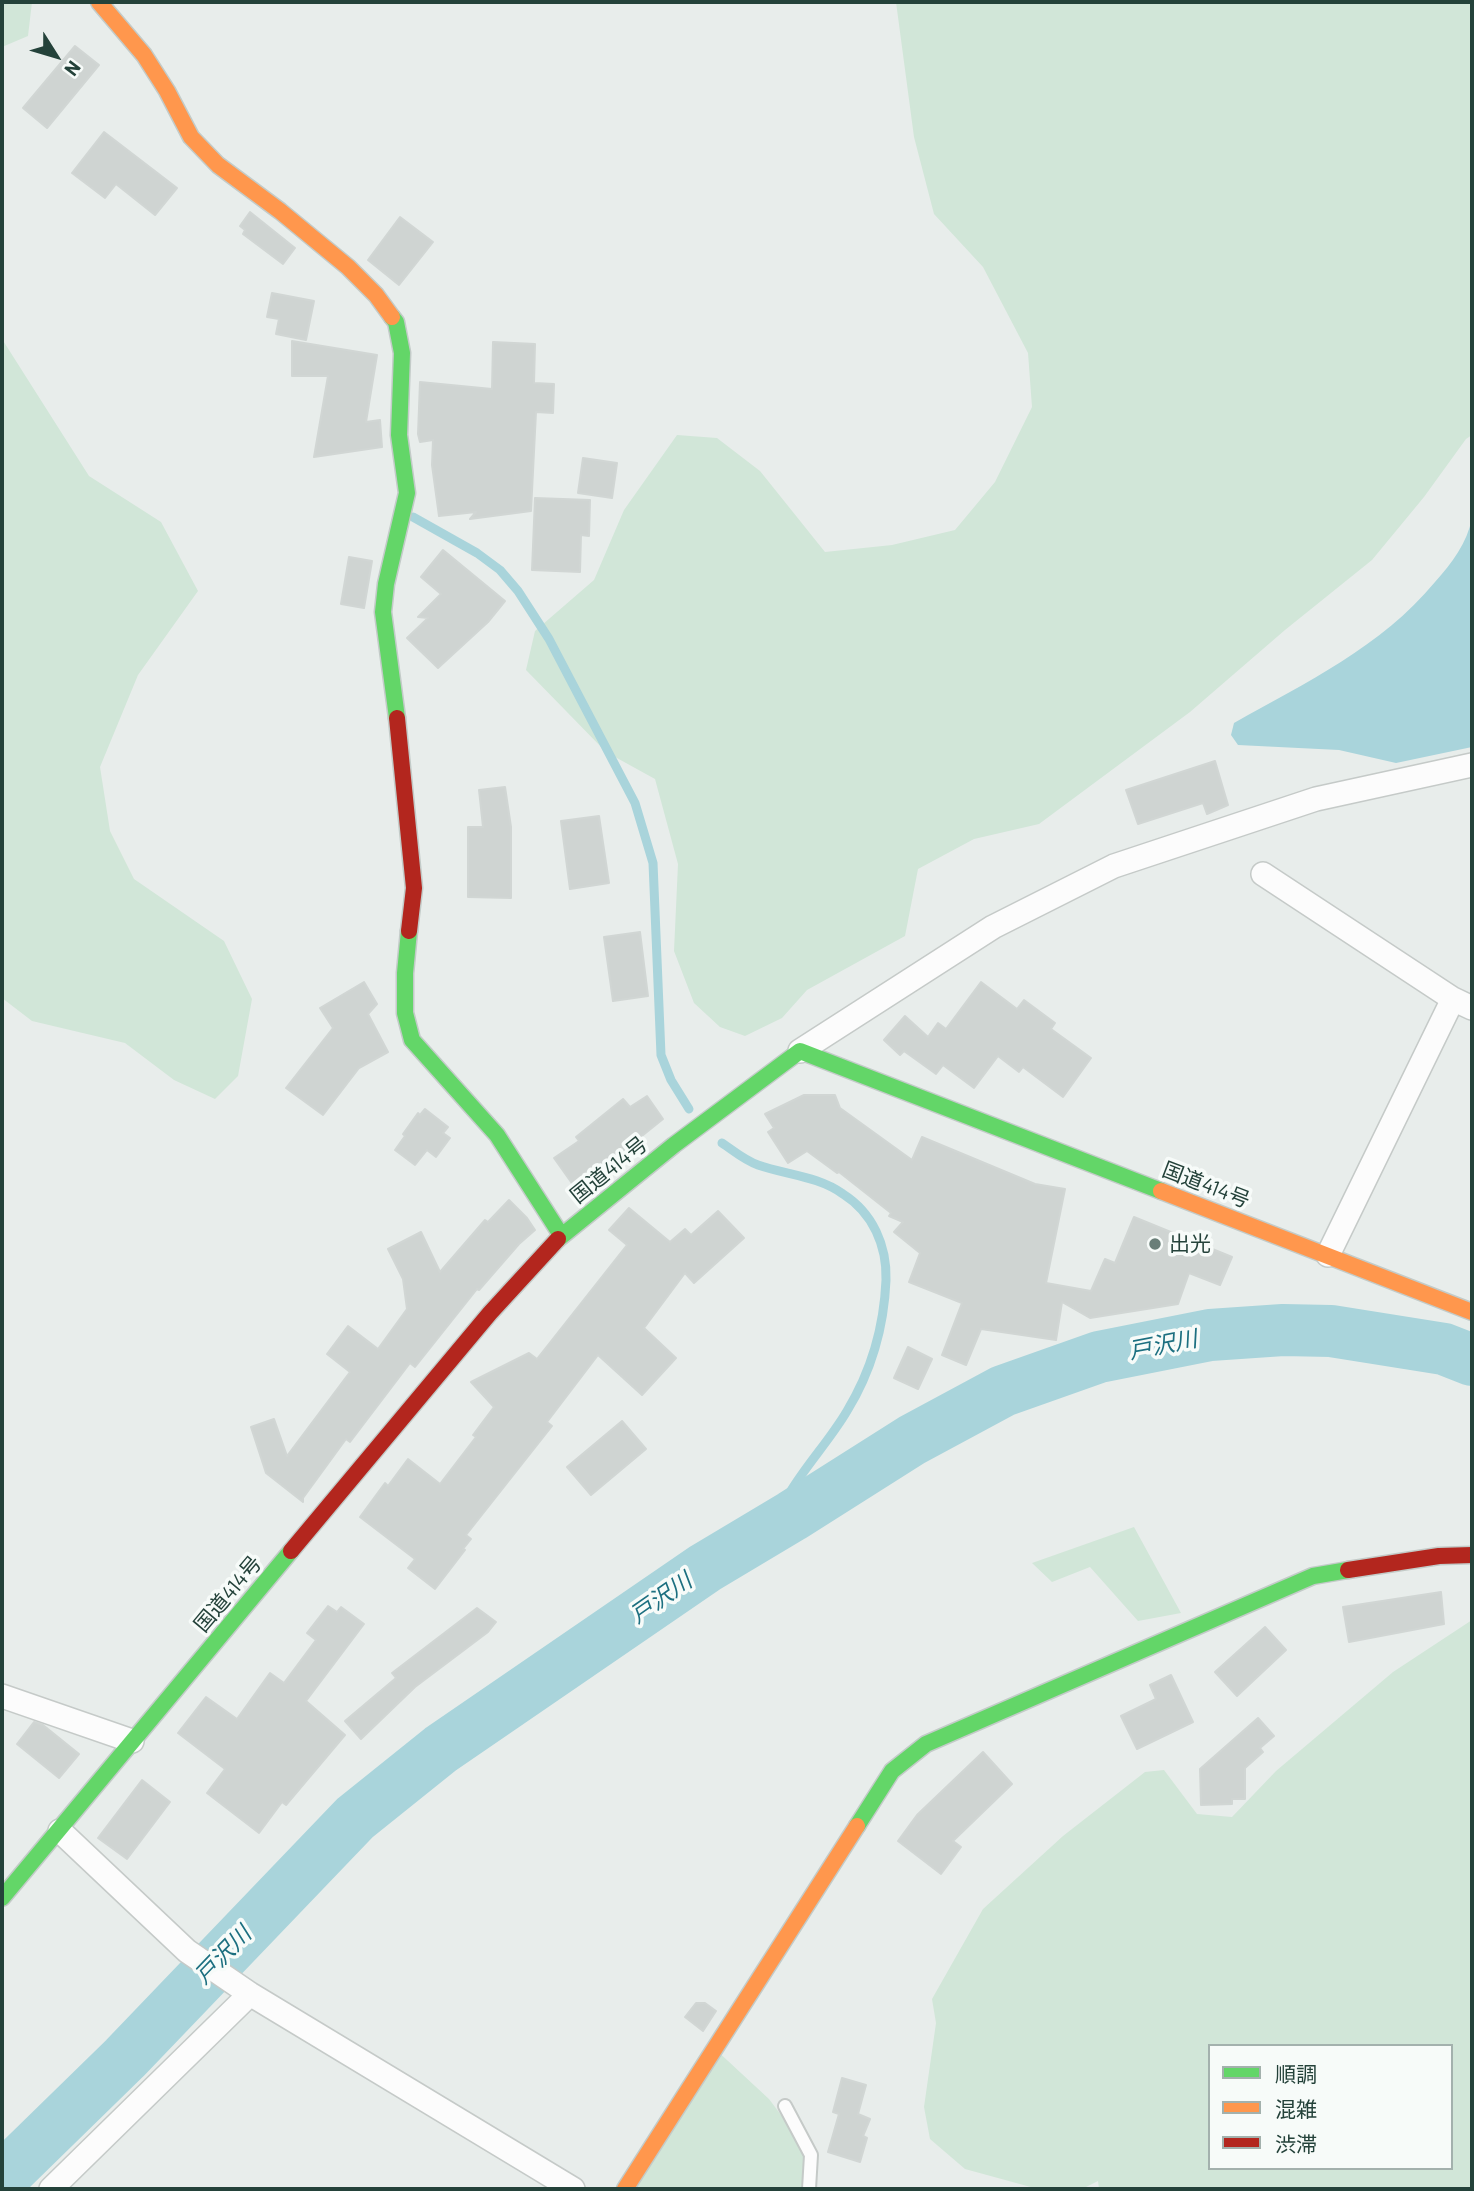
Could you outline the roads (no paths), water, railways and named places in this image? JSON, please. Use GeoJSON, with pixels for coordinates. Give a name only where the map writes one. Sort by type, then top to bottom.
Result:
{"type":"FeatureCollection","features":[{"type":"Feature","properties":{"kind":"main road"},"geometry":{"type":"LineString","coordinates":[[99,2],[144,55],[191,137],[218,165],[348,267],[376,295],[396,322],[402,352],[399,435],[407,475],[407,493],[386,584],[383,612],[398,724],[414,888],[405,973],[405,1013],[412,1040],[498,1135],[561,1235]]}},
{"type":"Feature","properties":{"kind":"main road","name":"国道414号"},"geometry":{"type":"LineString","coordinates":[[2,1898],[490,1313],[561,1235],[674,1145],[800,1051],[1472,1312]]}},
{"type":"Feature","properties":{"kind":"main road"},"geometry":{"type":"LineString","coordinates":[[625,2189],[892,1771],[926,1744],[1313,1576],[1439,1556],[1472,1555]]}},
{"type":"Feature","properties":{"kind":"street"},"geometry":{"type":"LineString","coordinates":[[800,1051],[993,927],[1114,866],[1316,799],[1472,765]]}},
{"type":"Feature","properties":{"kind":"street"},"geometry":{"type":"LineString","coordinates":[[1263,874],[1463,1004],[1328,1255]]}},
{"type":"Feature","properties":{"kind":"street"},"geometry":{"type":"LineString","coordinates":[[2,1696],[132,1741]]}},
{"type":"Feature","properties":{"kind":"street"},"geometry":{"type":"LineString","coordinates":[[60,1831],[187,1951],[250,1994],[573,2189]]}},
{"type":"Feature","properties":{"kind":"street"},"geometry":{"type":"LineString","coordinates":[[51,2189],[250,1994]]}},
{"type":"Feature","properties":{"kind":"lane"},"geometry":{"type":"LineString","coordinates":[[785,2106],[811,2155],[809,2189]]}},
{"type":"Feature","properties":{"kind":"water"},"geometry":{"type":"Polygon","coordinates":[[[1472,518],[1472,747],[1396,763],[1339,750],[1238,745],[1231,735],[1234,723],[1342,662],[1391,626],[1414,605],[1453,560],[1463,544],[1472,518]]]}},
{"type":"Feature","properties":{"kind":"waterway"},"geometry":{"type":"LineString","coordinates":[[413,517],[477,553],[500,570],[518,591],[549,639],[635,803],[653,863],[661,1055],[671,1080],[689,1109]]}},
{"type":"Feature","properties":{"kind":"waterway"},"geometry":{"type":"LineString","coordinates":[[722,1143],[753,1163],[823,1183],[854,1202],[876,1231],[886,1267],[883,1315],[870,1364],[847,1411],[789,1494],[779,1524]]}},
{"type":"Feature","properties":{"kind":"waterway","name":"戸沢川"},"geometry":{"type":"LineString","coordinates":[[2,2178],[125,2058],[355,1818],[441,1749],[705,1568],[912,1440],[1003,1391],[1099,1357],[1210,1335],[1283,1330],[1331,1331],[1444,1349],[1472,1360]]}},
{"type":"Feature","properties":{"kind":"place","name":"出光"},"geometry":{"type":"Point","coordinates":[1155,1244]}}]}
